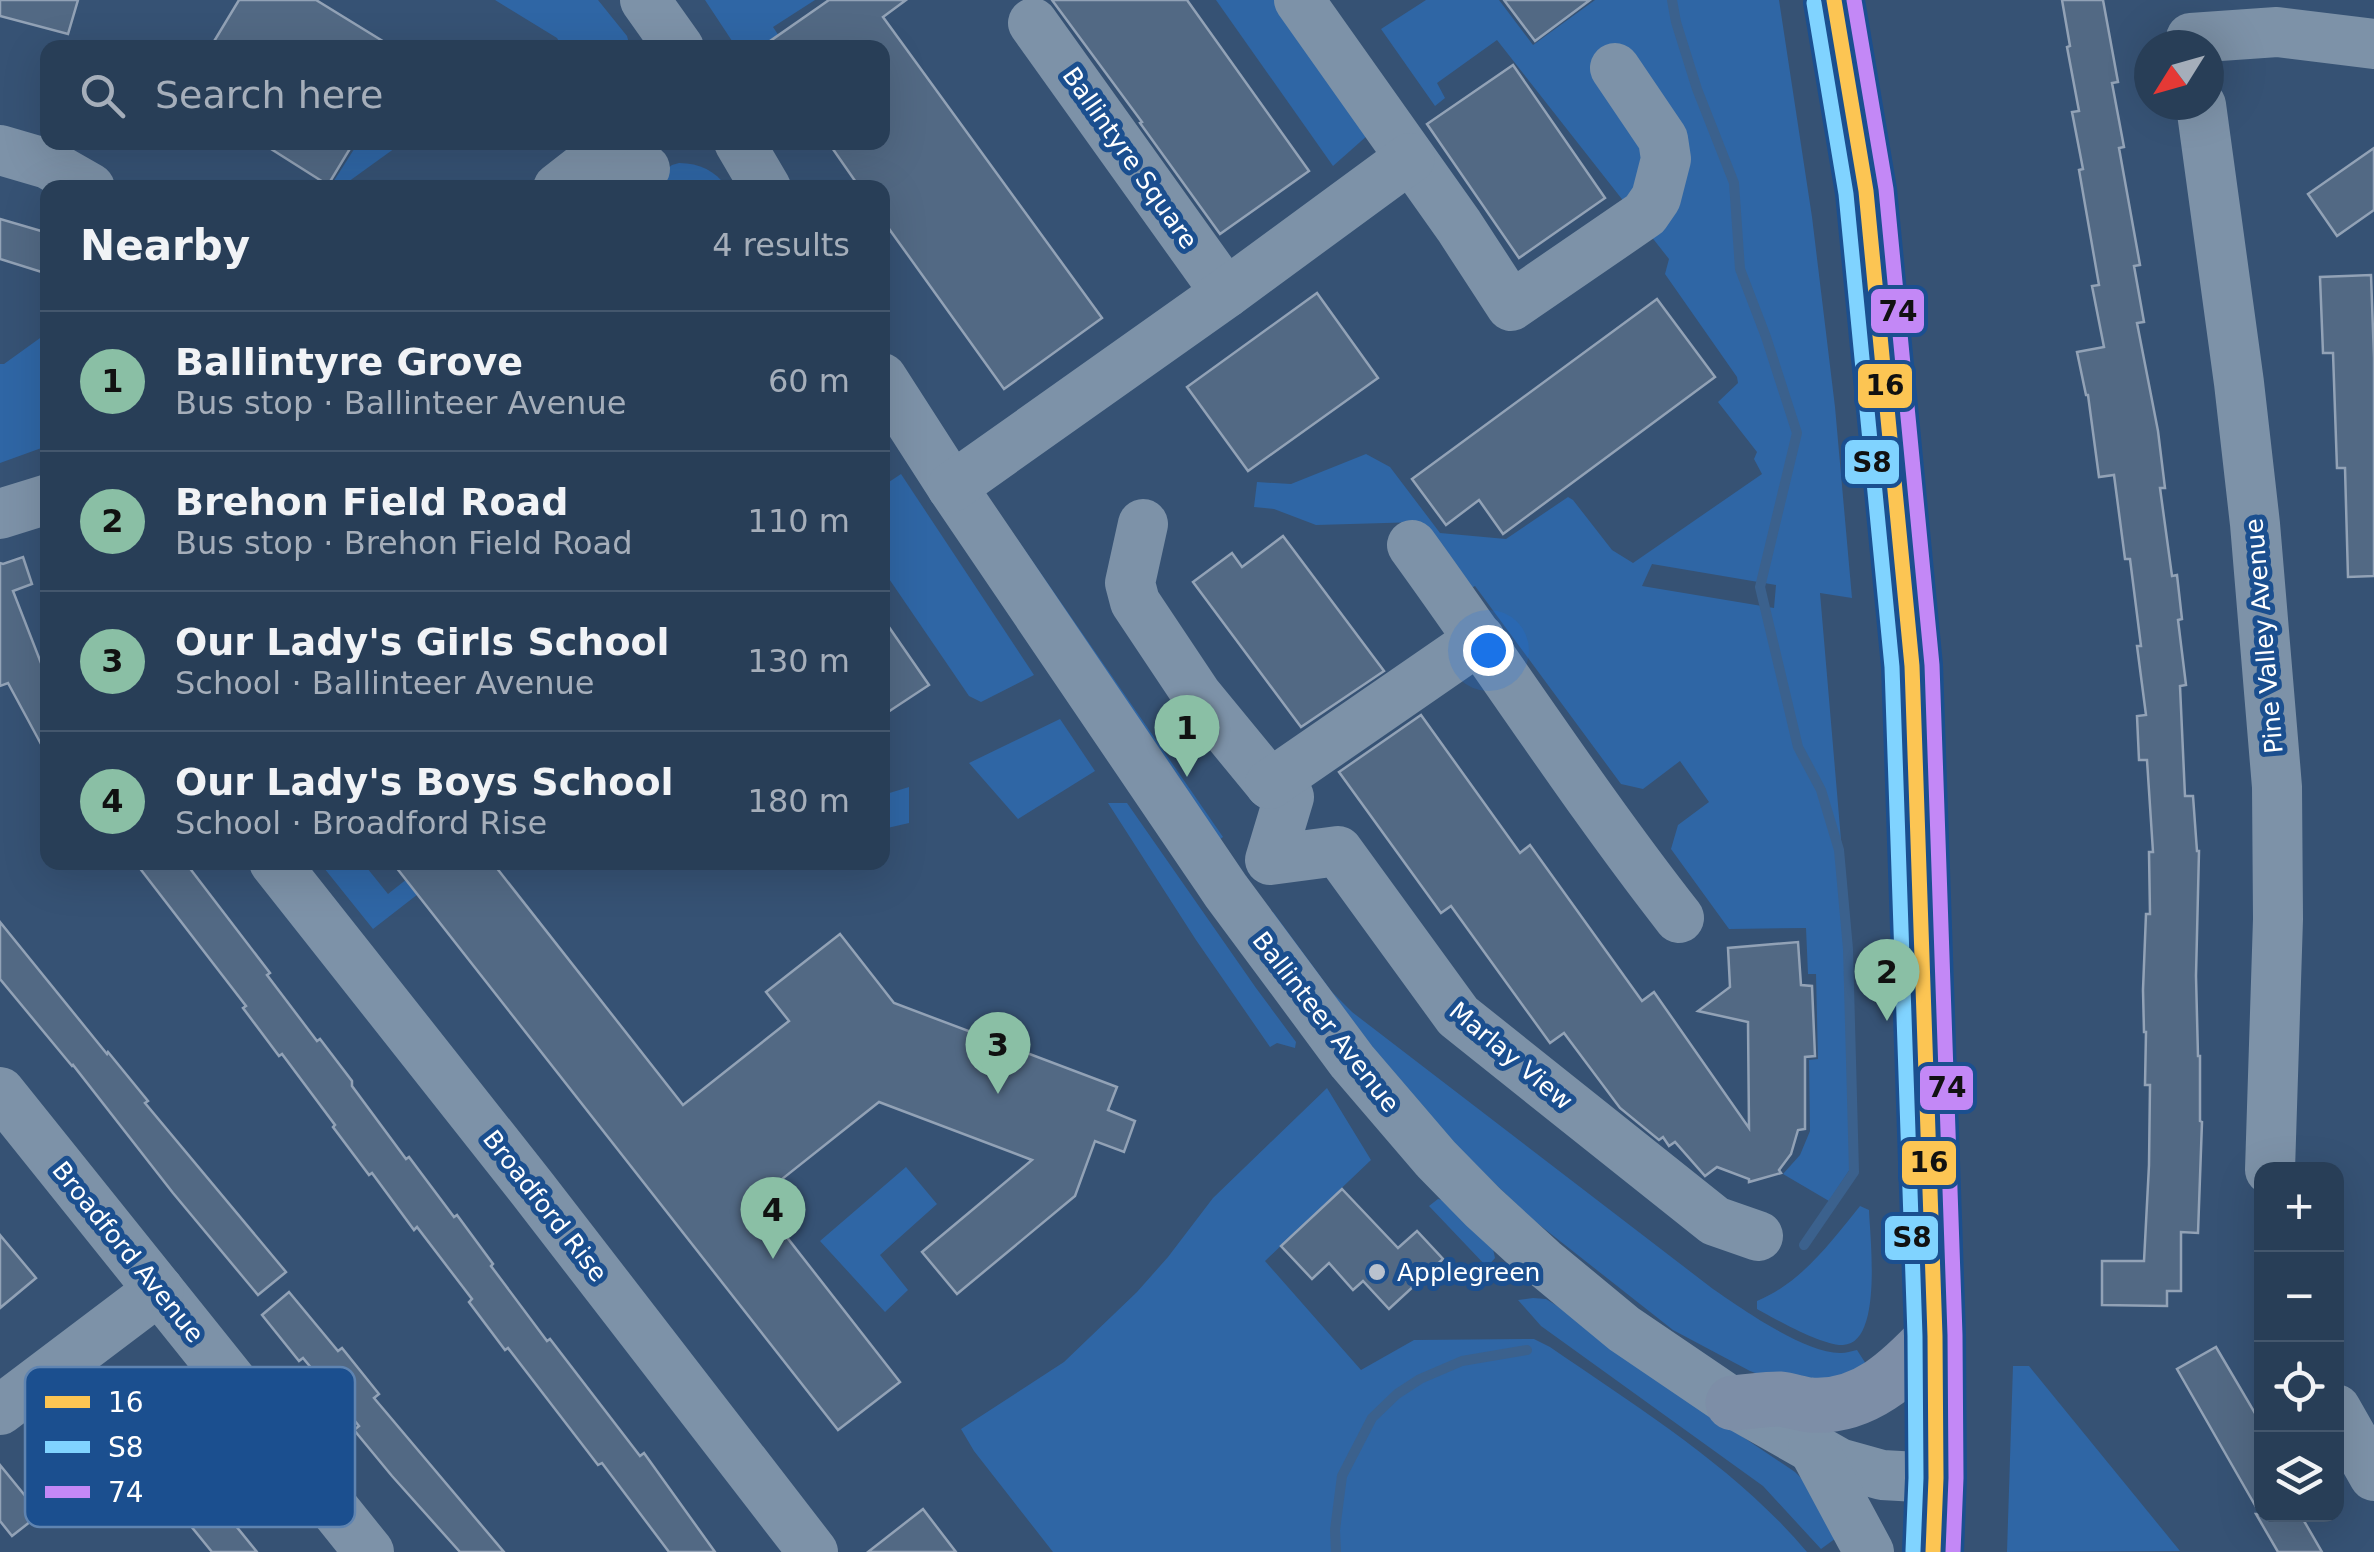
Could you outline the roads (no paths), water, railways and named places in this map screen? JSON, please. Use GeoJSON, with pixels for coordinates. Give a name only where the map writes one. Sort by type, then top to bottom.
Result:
{"type":"FeatureCollection","features":[{"type":"Feature","properties":{"kind":"main road"},"geometry":{"type":"LineString","coordinates":[[1834,0],[1866,191],[1912,666],[1935,1336],[1933,1552]]}},
{"type":"Feature","properties":{"kind":"main road"},"geometry":{"type":"LineString","coordinates":[[1733,1403],[1781,1399],[1812,1405],[1846,1402],[1882,1386],[1935,1336]]}},
{"type":"Feature","properties":{"kind":"street"},"geometry":{"type":"LineString","coordinates":[[645,0],[673,40]]}},
{"type":"Feature","properties":{"kind":"street"},"geometry":{"type":"LineString","coordinates":[[1305,2],[1510,306],[1646,214],[1656,198],[1666,159],[1663,139],[1615,68]]}},
{"type":"Feature","properties":{"kind":"street","name":"Ballintyre Square"},"geometry":{"type":"LineString","coordinates":[[1033,23],[1226,293]]}},
{"type":"Feature","properties":{"kind":"street"},"geometry":{"type":"LineString","coordinates":[[2190,28],[2278,32],[2374,44]]}},
{"type":"Feature","properties":{"kind":"street","name":"Pine Valley Avenue"},"geometry":{"type":"LineString","coordinates":[[2202,120],[2255,524],[2277,787],[2278,920],[2270,1162]]}},
{"type":"Feature","properties":{"kind":"street"},"geometry":{"type":"LineString","coordinates":[[0,150],[48,164],[76,180]]}},
{"type":"Feature","properties":{"kind":"street"},"geometry":{"type":"LineString","coordinates":[[744,150],[761,180]]}},
{"type":"Feature","properties":{"kind":"street"},"geometry":{"type":"LineString","coordinates":[[952,487],[1410,158]]}},
{"type":"Feature","properties":{"kind":"street","name":"Ballinteer Avenue"},"geometry":{"type":"LineString","coordinates":[[890,390],[1226,891],[1352,1061],[1425,1147],[1483,1207],[1624,1329],[1733,1403],[1839,1463],[1870,1472],[1936,1478]]}},
{"type":"Feature","properties":{"kind":"street"},"geometry":{"type":"LineString","coordinates":[[0,514],[40,502]]}},
{"type":"Feature","properties":{"kind":"street"},"geometry":{"type":"LineString","coordinates":[[1142,524],[1130,583],[1134,602],[1197,695],[1270,784],[1289,797],[1270,860],[1226,891]]}},
{"type":"Feature","properties":{"kind":"street"},"geometry":{"type":"LineString","coordinates":[[1412,545],[1620,842],[1679,918]]}},
{"type":"Feature","properties":{"kind":"street"},"geometry":{"type":"LineString","coordinates":[[1270,784],[1480,639]]}},
{"type":"Feature","properties":{"kind":"street","name":"Marlay View"},"geometry":{"type":"LineString","coordinates":[[1270,860],[1338,851],[1458,1016],[1715,1222],[1758,1236]]}},
{"type":"Feature","properties":{"kind":"street","name":"Broadford Rise"},"geometry":{"type":"LineString","coordinates":[[280,870],[812,1552]]}},
{"type":"Feature","properties":{"kind":"street","name":"Broadford Avenue"},"geometry":{"type":"LineString","coordinates":[[0,1092],[221,1367]]}},
{"type":"Feature","properties":{"kind":"street"},"geometry":{"type":"LineString","coordinates":[[57,1367],[160,1290]]}},
{"type":"Feature","properties":{"kind":"street"},"geometry":{"type":"LineString","coordinates":[[0,1410],[25,1391]]}},
{"type":"Feature","properties":{"kind":"street"},"geometry":{"type":"LineString","coordinates":[[2344,1423],[2374,1476]]}},
{"type":"Feature","properties":{"kind":"street"},"geometry":{"type":"LineString","coordinates":[[1813,1448],[1869,1552]]}},
{"type":"Feature","properties":{"kind":"street","name":"Broadford Avenue"},"geometry":{"type":"LineString","coordinates":[[349,1527],[369,1552]]}},
{"type":"Feature","properties":{"kind":"waterway"},"geometry":{"type":"LineString","coordinates":[[1672,0],[1697,89],[1734,183],[1740,269],[1797,433],[1760,587],[1798,747],[1821,790],[1839,850],[1848,949],[1854,1172],[1804,1245]]}},
{"type":"Feature","properties":{"kind":"waterway"},"geometry":{"type":"LineString","coordinates":[[1336,1552],[1342,1476],[1372,1418],[1420,1379],[1462,1361],[1527,1350]]}},
{"type":"Feature","properties":{"kind":"place","name":"Ballintyre Grove"},"geometry":{"type":"Point","coordinates":[1187,777]}},
{"type":"Feature","properties":{"kind":"place","name":"Brehon Field Road"},"geometry":{"type":"Point","coordinates":[1887,1021]}},
{"type":"Feature","properties":{"kind":"place","name":"Our Lady's Girls School"},"geometry":{"type":"Point","coordinates":[998,1094]}},
{"type":"Feature","properties":{"kind":"place","name":"Our Lady's Boys School"},"geometry":{"type":"Point","coordinates":[773,1259]}},
{"type":"Feature","properties":{"kind":"place","name":"Applegreen"},"geometry":{"type":"Point","coordinates":[1377,1272]}}]}
